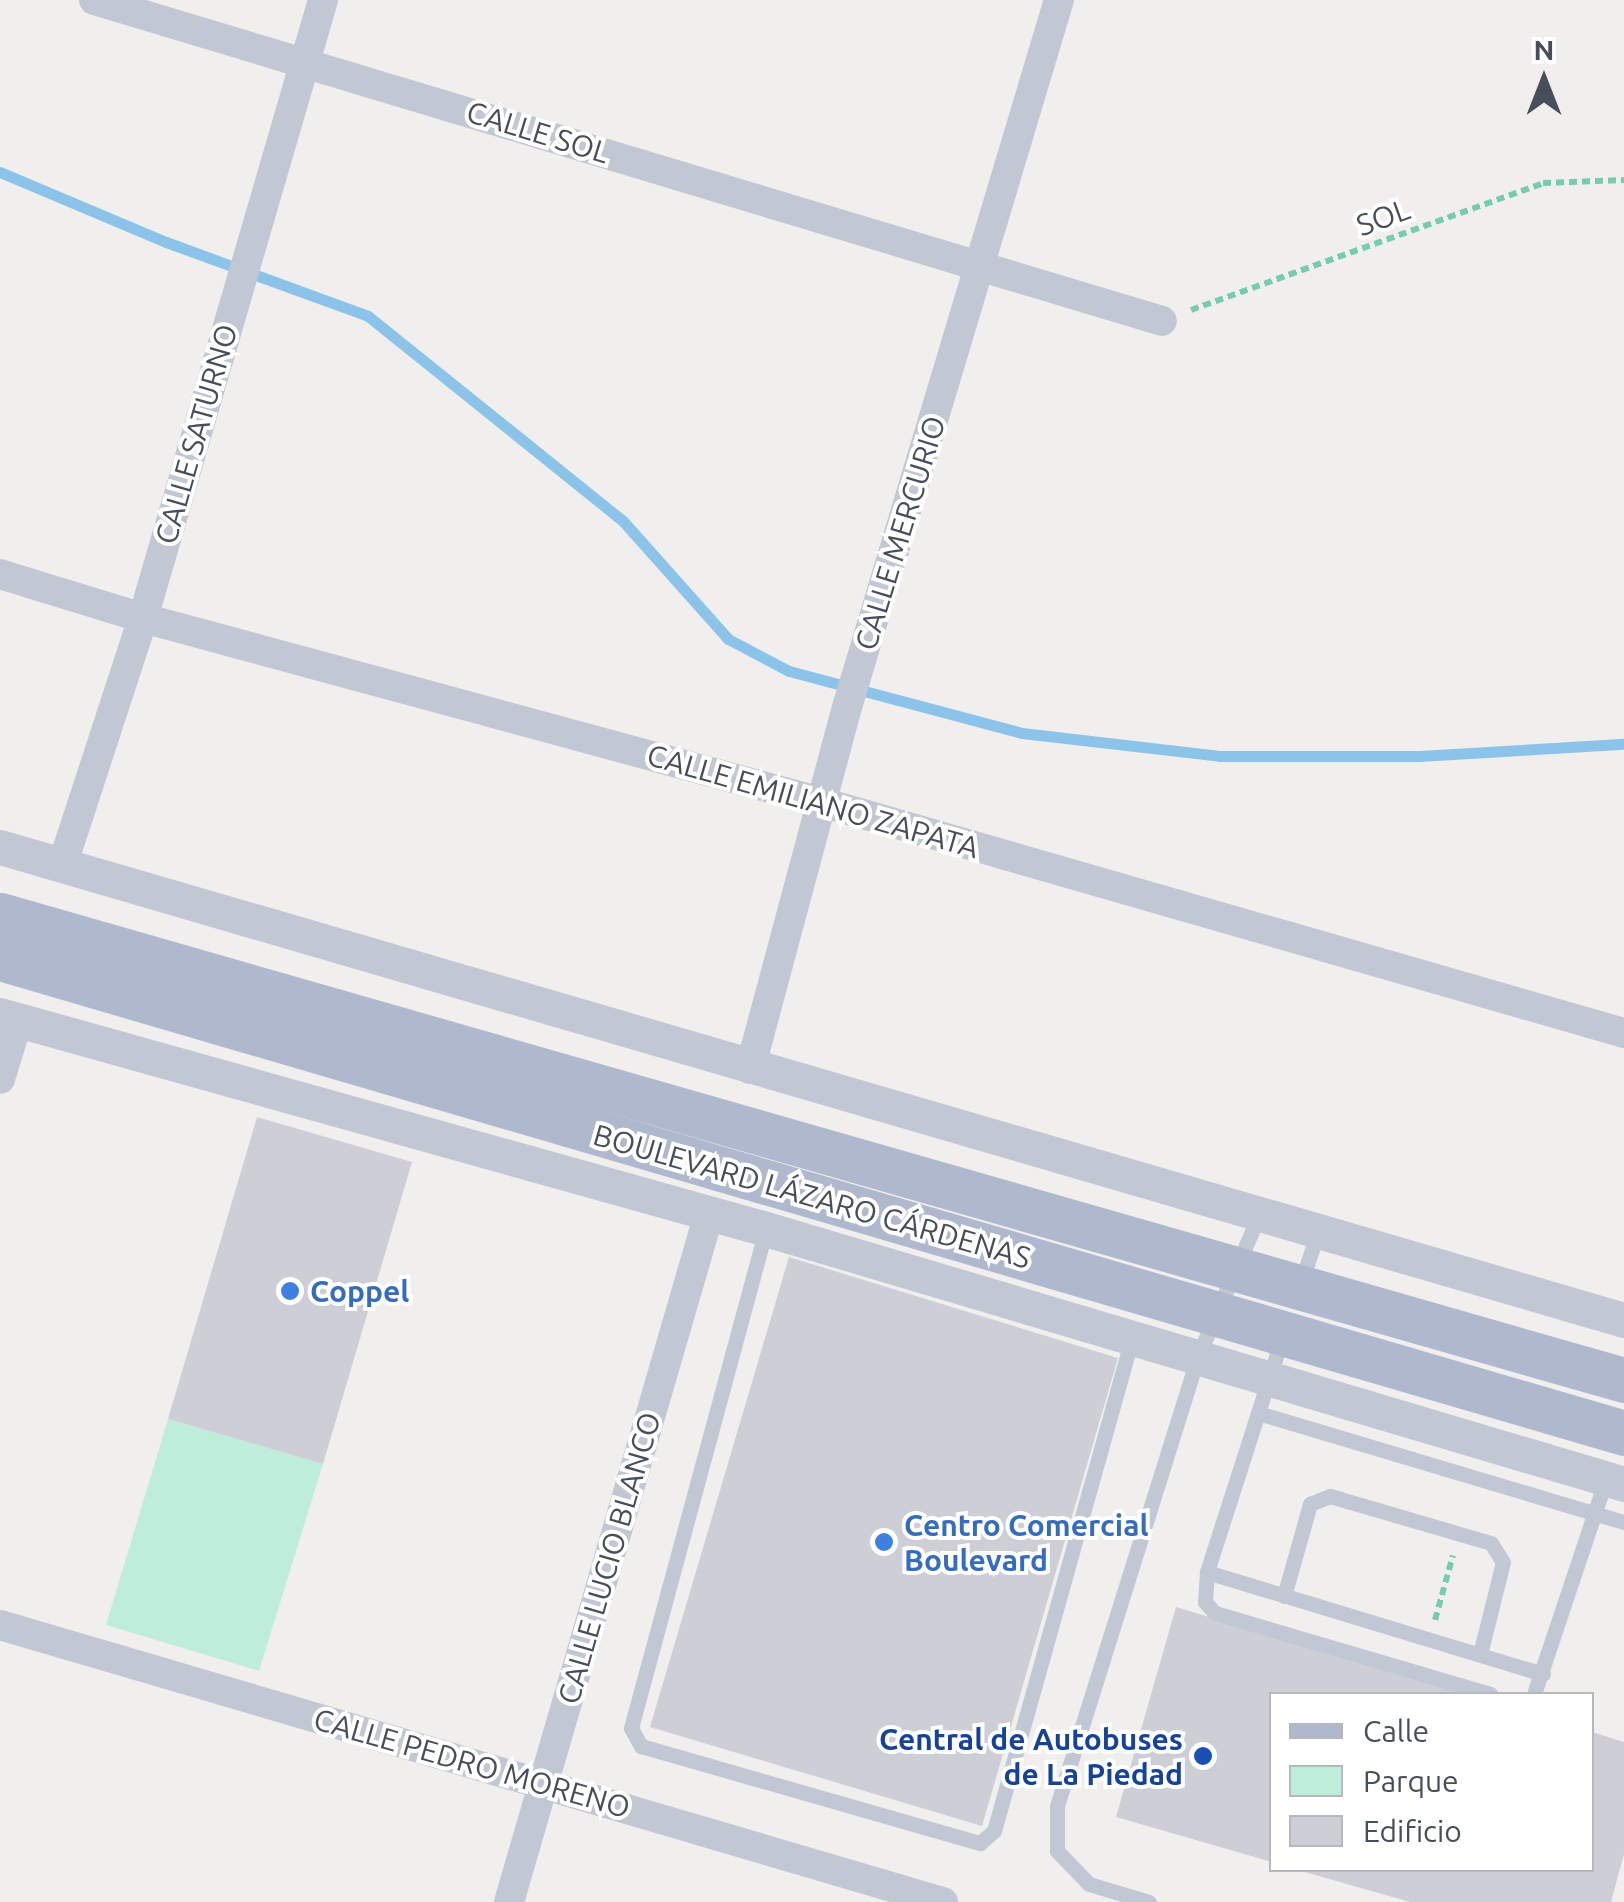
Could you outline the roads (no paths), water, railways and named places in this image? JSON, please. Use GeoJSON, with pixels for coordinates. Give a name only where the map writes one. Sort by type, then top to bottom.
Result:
{"type":"FeatureCollection","features":[{"type":"Feature","properties":{"kind":"main road","name":"BOULEVARD LÁZARO CÁRDENAS"},"geometry":{"type":"LineString","coordinates":[[0,915],[1235,1268],[1291,1310],[1624,1433]]}},
{"type":"Feature","properties":{"kind":"main road","name":"BOULEVARD LÁZARO CÁRDENAS"},"geometry":{"type":"LineString","coordinates":[[0,958],[1216,1314],[1291,1310],[1624,1380]]}},
{"type":"Feature","properties":{"kind":"street","name":"CALLE SOL"},"geometry":{"type":"LineString","coordinates":[[94,0],[1162,321]]}},
{"type":"Feature","properties":{"kind":"street","name":"CALLE SATURNO"},"geometry":{"type":"LineString","coordinates":[[62,866],[143,618],[323,0]]}},
{"type":"Feature","properties":{"kind":"street","name":"CALLE MERCURIO"},"geometry":{"type":"LineString","coordinates":[[750,1069],[848,704],[1059,0]]}},
{"type":"Feature","properties":{"kind":"street","name":"CALLE EMILIANO ZAPATA"},"geometry":{"type":"LineString","coordinates":[[0,574],[143,618],[821,802],[1624,1032]]}},
{"type":"Feature","properties":{"kind":"street"},"geometry":{"type":"LineString","coordinates":[[0,848],[1624,1320]]}},
{"type":"Feature","properties":{"kind":"street"},"geometry":{"type":"LineString","coordinates":[[0,1079],[9,1017],[766,1230],[1270,1376],[1615,1482]]}},
{"type":"Feature","properties":{"kind":"street","name":"CALLE LUCIO BLANCO"},"geometry":{"type":"LineString","coordinates":[[508,1902],[710,1214]]}},
{"type":"Feature","properties":{"kind":"street","name":"CALLE PEDRO MORENO"},"geometry":{"type":"LineString","coordinates":[[0,1625],[943,1902]]}},
{"type":"Feature","properties":{"kind":"lane"},"geometry":{"type":"LineString","coordinates":[[1149,1902],[1089,1884],[1058,1851],[1058,1806],[1198,1356],[1259,1215]]}},
{"type":"Feature","properties":{"kind":"lane"},"geometry":{"type":"LineString","coordinates":[[766,1230],[631,1728],[641,1746],[980,1844],[994,1831],[1132,1338]]}},
{"type":"Feature","properties":{"kind":"lane"},"geometry":{"type":"LineString","coordinates":[[1318,1232],[1208,1572],[1205,1602],[1215,1613],[1483,1692]]}},
{"type":"Feature","properties":{"kind":"lane"},"geometry":{"type":"LineString","coordinates":[[1258,1413],[1624,1522]]}},
{"type":"Feature","properties":{"kind":"lane"},"geometry":{"type":"LineString","coordinates":[[1535,1692],[1595,1514],[1615,1482]]}},
{"type":"Feature","properties":{"kind":"lane"},"geometry":{"type":"LineString","coordinates":[[1284,1596],[1310,1504],[1330,1496],[1491,1543],[1503,1562],[1480,1654]]}},
{"type":"Feature","properties":{"kind":"lane"},"geometry":{"type":"LineString","coordinates":[[1208,1572],[1543,1674]]}},
{"type":"Feature","properties":{"kind":"waterway"},"geometry":{"type":"LineString","coordinates":[[0,172],[166,242],[368,316],[623,521],[728,639],[789,671],[1022,733],[1220,756],[1419,756],[1624,744]]}},
{"type":"Feature","properties":{"kind":"place","name":"Coppel"},"geometry":{"type":"Point","coordinates":[290,1291]}},
{"type":"Feature","properties":{"kind":"place","name":"Centro Comercial Boulevard"},"geometry":{"type":"Point","coordinates":[884,1542]}},
{"type":"Feature","properties":{"kind":"place","name":"Central de Autobuses de La Piedad"},"geometry":{"type":"Point","coordinates":[1203,1756]}}]}
